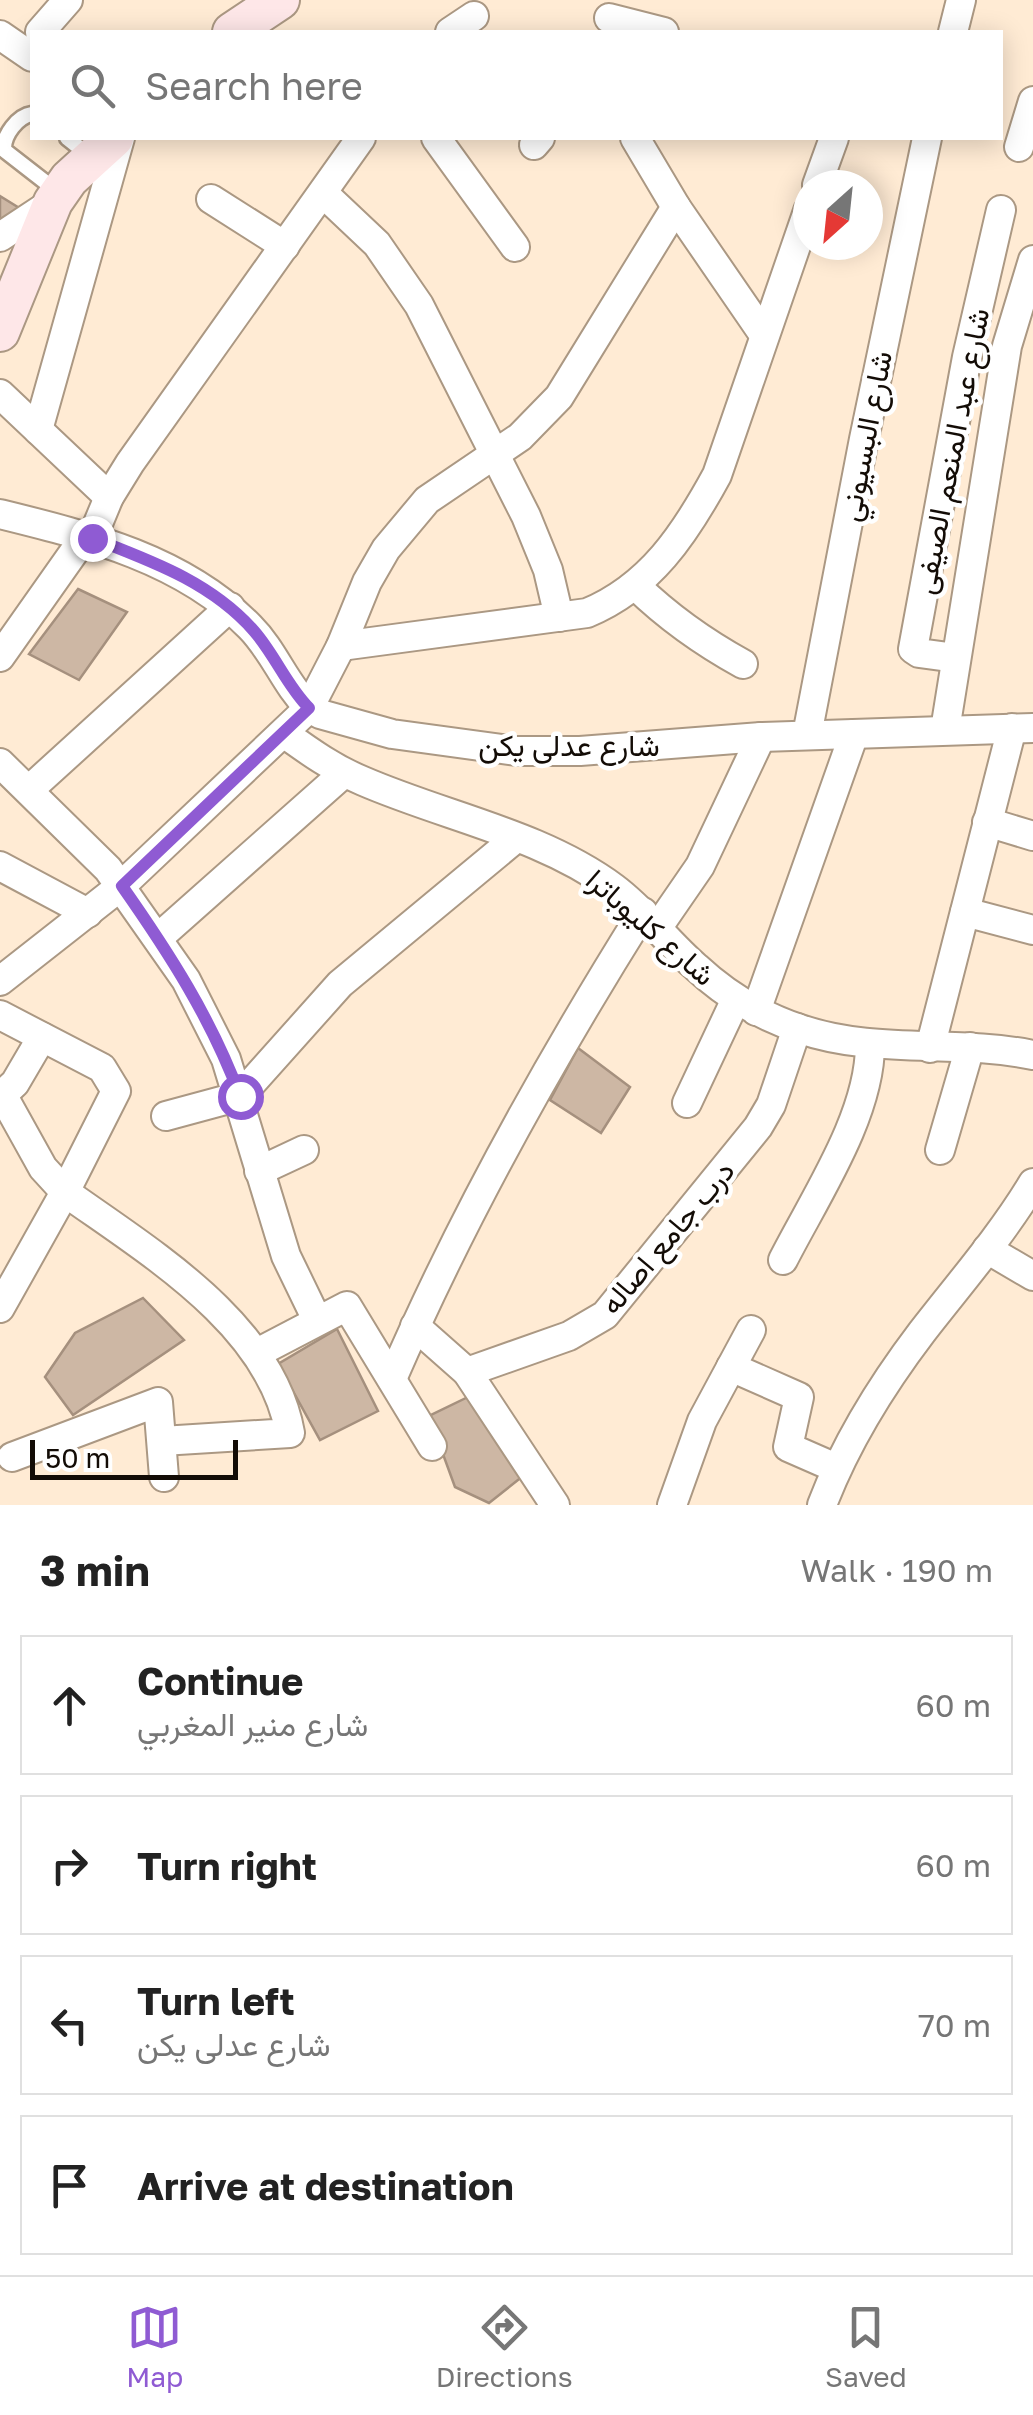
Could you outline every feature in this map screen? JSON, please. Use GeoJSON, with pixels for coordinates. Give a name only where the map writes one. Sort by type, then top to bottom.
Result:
{"type":"FeatureCollection","features":[{"type":"Feature","properties":{"kind":"street"},"geometry":{"type":"LineString","coordinates":[[45,30],[68,0]]}},
{"type":"Feature","properties":{"kind":"street"},"geometry":{"type":"LineString","coordinates":[[235,30],[280,0]]}},
{"type":"Feature","properties":{"kind":"street"},"geometry":{"type":"LineString","coordinates":[[954,30],[961,0]]}},
{"type":"Feature","properties":{"kind":"street"},"geometry":{"type":"LineString","coordinates":[[453,30],[474,16]]}},
{"type":"Feature","properties":{"kind":"street"},"geometry":{"type":"LineString","coordinates":[[609,17],[657,30]]}},
{"type":"Feature","properties":{"kind":"street"},"geometry":{"type":"LineString","coordinates":[[0,35],[30,44]]}},
{"type":"Feature","properties":{"kind":"street"},"geometry":{"type":"LineString","coordinates":[[1019,147],[1033,101]]}},
{"type":"Feature","properties":{"kind":"street"},"geometry":{"type":"LineString","coordinates":[[0,657],[89,536],[109,497],[359,140]]}},
{"type":"Feature","properties":{"kind":"street"},"geometry":{"type":"LineString","coordinates":[[437,140],[515,247]]}},
{"type":"Feature","properties":{"kind":"street"},"geometry":{"type":"LineString","coordinates":[[636,140],[764,335]]}},
{"type":"Feature","properties":{"kind":"street"},"geometry":{"type":"LineString","coordinates":[[822,170],[833,140]]}},
{"type":"Feature","properties":{"kind":"street","name":"شارع البسيوني"},"geometry":{"type":"LineString","coordinates":[[807,736],[927,140]]}},
{"type":"Feature","properties":{"kind":"street"},"geometry":{"type":"LineString","coordinates":[[0,332],[56,197],[98,143]]}},
{"type":"Feature","properties":{"kind":"street"},"geometry":{"type":"LineString","coordinates":[[38,430],[98,143]]}},
{"type":"Feature","properties":{"kind":"street"},"geometry":{"type":"LineString","coordinates":[[323,193],[377,244],[400,274],[496,454],[548,570],[559,617]]}},
{"type":"Feature","properties":{"kind":"street"},"geometry":{"type":"LineString","coordinates":[[0,237],[56,197]]}},
{"type":"Feature","properties":{"kind":"street"},"geometry":{"type":"LineString","coordinates":[[211,199],[285,246]]}},
{"type":"Feature","properties":{"kind":"street"},"geometry":{"type":"LineString","coordinates":[[0,981],[122,886],[309,708],[366,582],[410,518],[450,482],[520,436],[560,397],[676,206]]}},
{"type":"Feature","properties":{"kind":"street","name":"شارع عبد المنعم الصيفى"},"geometry":{"type":"LineString","coordinates":[[956,658],[913,649],[967,357],[1001,210]]}},
{"type":"Feature","properties":{"kind":"street"},"geometry":{"type":"LineString","coordinates":[[340,646],[586,613],[613,602],[636,586],[686,528],[717,476],[793,253]]}},
{"type":"Feature","properties":{"kind":"street"},"geometry":{"type":"LineString","coordinates":[[944,730],[1006,346],[1033,260]]}},
{"type":"Feature","properties":{"kind":"street"},"geometry":{"type":"LineString","coordinates":[[0,394],[109,497]]}},
{"type":"Feature","properties":{"kind":"street"},"geometry":{"type":"LineString","coordinates":[[0,514],[89,536],[194,581],[230,607],[274,656],[298,698],[309,708]]}},
{"type":"Feature","properties":{"kind":"street"},"geometry":{"type":"LineString","coordinates":[[636,586],[668,617],[743,664]]}},
{"type":"Feature","properties":{"kind":"street"},"geometry":{"type":"LineString","coordinates":[[30,789],[230,607]]}},
{"type":"Feature","properties":{"kind":"street","name":"شارع عدلى يكن"},"geometry":{"type":"LineString","coordinates":[[309,708],[392,734],[517,751],[1028,727]]}},
{"type":"Feature","properties":{"kind":"street"},"geometry":{"type":"LineString","coordinates":[[930,1048],[988,822],[1028,727]]}},
{"type":"Feature","properties":{"kind":"street","name":"شارع كليوباترا"},"geometry":{"type":"LineString","coordinates":[[285,734],[344,772],[584,868],[651,919],[694,966],[746,1005],[797,1028],[870,1045],[970,1047],[1033,1055]]}},
{"type":"Feature","properties":{"kind":"street"},"geometry":{"type":"LineString","coordinates":[[687,1103],[746,1005],[854,734]]}},
{"type":"Feature","properties":{"kind":"street"},"geometry":{"type":"LineString","coordinates":[[392,1379],[414,1326],[555,1054],[651,919],[700,866],[762,737]]}},
{"type":"Feature","properties":{"kind":"street"},"geometry":{"type":"LineString","coordinates":[[0,762],[122,886],[212,1028],[240,1096],[286,1256],[317,1320]]}},
{"type":"Feature","properties":{"kind":"street"},"geometry":{"type":"LineString","coordinates":[[158,938],[344,772]]}},
{"type":"Feature","properties":{"kind":"street"},"geometry":{"type":"LineString","coordinates":[[988,822],[1033,836]]}},
{"type":"Feature","properties":{"kind":"street"},"geometry":{"type":"LineString","coordinates":[[166,1116],[240,1096],[340,984],[516,838]]}},
{"type":"Feature","properties":{"kind":"street"},"geometry":{"type":"LineString","coordinates":[[0,866],[88,913]]}},
{"type":"Feature","properties":{"kind":"street"},"geometry":{"type":"LineString","coordinates":[[964,912],[1033,930]]}},
{"type":"Feature","properties":{"kind":"street"},"geometry":{"type":"LineString","coordinates":[[0,1015],[102,1068],[116,1091],[1,1304]]}},
{"type":"Feature","properties":{"kind":"street","name":"درب جامع اصاله"},"geometry":{"type":"LineString","coordinates":[[467,1372],[569,1336],[605,1315],[758,1127],[771,1105],[797,1028]]}},
{"type":"Feature","properties":{"kind":"street"},"geometry":{"type":"LineString","coordinates":[[42,1037],[15,1083],[1,1096],[43,1168],[64,1192],[188,1284],[258,1352],[286,1408],[290,1433],[162,1441]]}},
{"type":"Feature","properties":{"kind":"street"},"geometry":{"type":"LineString","coordinates":[[783,1260],[862,1103],[870,1045]]}},
{"type":"Feature","properties":{"kind":"street"},"geometry":{"type":"LineString","coordinates":[[940,1150],[970,1047]]}},
{"type":"Feature","properties":{"kind":"street"},"geometry":{"type":"LineString","coordinates":[[259,1171],[304,1150]]}},
{"type":"Feature","properties":{"kind":"street"},"geometry":{"type":"LineString","coordinates":[[822,1505],[836,1468],[882,1388],[1033,1183]]}},
{"type":"Feature","properties":{"kind":"street"},"geometry":{"type":"LineString","coordinates":[[987,1248],[1033,1276]]}},
{"type":"Feature","properties":{"kind":"street"},"geometry":{"type":"LineString","coordinates":[[258,1352],[348,1306],[432,1446]]}},
{"type":"Feature","properties":{"kind":"street"},"geometry":{"type":"LineString","coordinates":[[414,1326],[467,1372],[555,1505]]}},
{"type":"Feature","properties":{"kind":"street"},"geometry":{"type":"LineString","coordinates":[[672,1505],[702,1421],[751,1330]]}},
{"type":"Feature","properties":{"kind":"street"},"geometry":{"type":"LineString","coordinates":[[731,1367],[800,1397],[788,1447],[836,1468]]}},
{"type":"Feature","properties":{"kind":"street"},"geometry":{"type":"LineString","coordinates":[[12,1457],[158,1402],[164,1477]]}},
{"type":"Feature","properties":{"kind":"lane"},"geometry":{"type":"LineString","coordinates":[[30,114],[22,116],[6,137],[4,150],[56,197]]}},
{"type":"Feature","properties":{"kind":"building"},"geometry":{"type":"Polygon","coordinates":[[[0,196],[21,209],[0,223],[0,196]]]}},
{"type":"Feature","properties":{"kind":"building"},"geometry":{"type":"Polygon","coordinates":[[[78,589],[127,612],[79,680],[29,654],[78,589]]]}},
{"type":"Feature","properties":{"kind":"building"},"geometry":{"type":"Polygon","coordinates":[[[578,1048],[630,1087],[601,1133],[550,1100],[578,1048]]]}},
{"type":"Feature","properties":{"kind":"building"},"geometry":{"type":"Polygon","coordinates":[[[143,1298],[184,1340],[73,1415],[45,1377],[75,1333],[143,1298]]]}},
{"type":"Feature","properties":{"kind":"building"},"geometry":{"type":"Polygon","coordinates":[[[337,1329],[378,1411],[320,1440],[278,1364],[337,1329]]]}},
{"type":"Feature","properties":{"kind":"building"},"geometry":{"type":"Polygon","coordinates":[[[468,1397],[528,1472],[489,1503],[455,1487],[429,1416],[468,1397]]]}},
{"type":"Feature","properties":{"kind":"route"},"geometry":{"type":"LineString","coordinates":[[92,538],[194,581],[230,607],[254,630],[298,698],[309,708],[122,886],[186,980],[226,1058],[240,1096]]}}]}
